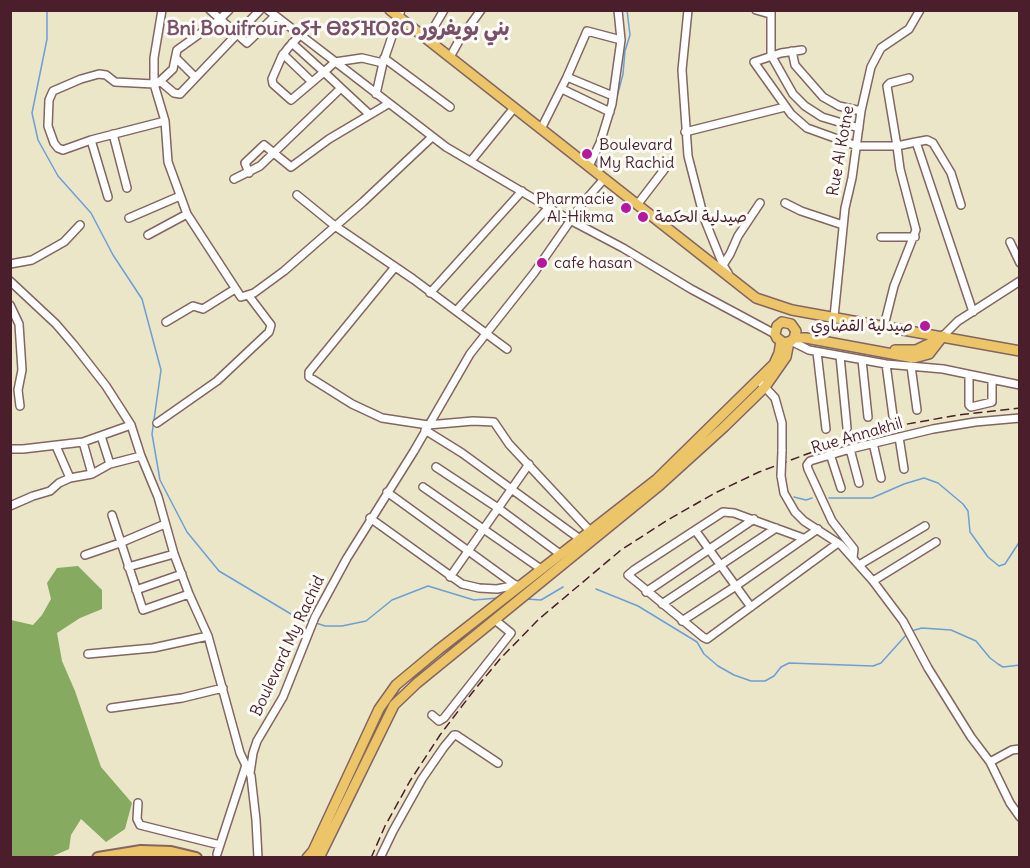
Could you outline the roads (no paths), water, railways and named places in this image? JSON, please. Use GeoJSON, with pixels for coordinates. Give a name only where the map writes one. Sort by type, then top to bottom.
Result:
{"type":"FeatureCollection","features":[{"type":"Feature","properties":{"kind":"highway"},"geometry":{"type":"LineString","coordinates":[[98,858],[141,851],[171,852],[196,858]]}},
{"type":"Feature","properties":{"kind":"main road"},"geometry":{"type":"LineString","coordinates":[[390,10],[400,14],[427,39],[756,298],[778,306],[834,318],[1020,351]]}},
{"type":"Feature","properties":{"kind":"main road"},"geometry":{"type":"LineString","coordinates":[[319,858],[394,705],[417,683],[660,485],[724,427],[762,383],[774,364],[786,336],[914,358],[928,354],[943,336]]}},
{"type":"Feature","properties":{"kind":"main road"},"geometry":{"type":"LineString","coordinates":[[307,858],[313,851],[379,709],[396,685],[517,586],[657,479],[762,383]]}},
{"type":"Feature","properties":{"kind":"street"},"geometry":{"type":"LineString","coordinates":[[210,10],[246,43],[275,16]]}},
{"type":"Feature","properties":{"kind":"street"},"geometry":{"type":"LineString","coordinates":[[156,84],[172,71],[177,50],[219,20],[229,10]]}},
{"type":"Feature","properties":{"kind":"street"},"geometry":{"type":"LineString","coordinates":[[165,121],[91,140],[63,150],[57,147],[47,118],[49,100],[53,90],[98,74],[106,75],[112,81],[119,83],[156,84],[180,94],[260,10]]}},
{"type":"Feature","properties":{"kind":"street"},"geometry":{"type":"LineString","coordinates":[[268,10],[388,104],[471,161],[691,289],[786,336],[798,346],[817,352],[862,360],[943,369],[1020,385]]}},
{"type":"Feature","properties":{"kind":"street"},"geometry":{"type":"LineString","coordinates":[[427,39],[444,10]]}},
{"type":"Feature","properties":{"kind":"street"},"geometry":{"type":"LineString","coordinates":[[450,57],[481,10]]}},
{"type":"Feature","properties":{"kind":"street"},"geometry":{"type":"LineString","coordinates":[[588,166],[600,143],[610,112],[621,39],[618,10]]}},
{"type":"Feature","properties":{"kind":"street"},"geometry":{"type":"LineString","coordinates":[[688,10],[682,70],[685,132],[690,169],[696,193],[723,265],[732,280]]}},
{"type":"Feature","properties":{"kind":"street"},"geometry":{"type":"LineString","coordinates":[[756,10],[770,12],[771,55],[789,87],[805,106],[822,117],[859,128]]}},
{"type":"Feature","properties":{"kind":"street","name":"Rue Al Kotne"},"geometry":{"type":"LineString","coordinates":[[834,318],[843,225],[870,67],[884,45],[909,29],[920,10]]}},
{"type":"Feature","properties":{"kind":"street"},"geometry":{"type":"LineString","coordinates":[[163,11],[154,58],[156,84],[165,121],[166,158],[187,214],[241,297],[249,296],[284,271],[432,136]]}},
{"type":"Feature","properties":{"kind":"street"},"geometry":{"type":"LineString","coordinates":[[376,94],[383,60],[400,14]]}},
{"type":"Feature","properties":{"kind":"street"},"geometry":{"type":"LineString","coordinates":[[541,129],[587,31],[621,39]]}},
{"type":"Feature","properties":{"kind":"street"},"geometry":{"type":"LineString","coordinates":[[300,35],[283,54],[272,79],[278,89],[290,100],[293,100],[335,62],[362,58],[383,60],[450,106]]}},
{"type":"Feature","properties":{"kind":"street"},"geometry":{"type":"LineString","coordinates":[[292,43],[369,114]]}},
{"type":"Feature","properties":{"kind":"street"},"geometry":{"type":"LineString","coordinates":[[802,50],[771,55],[754,62],[794,117],[807,128],[857,146],[897,146],[927,140],[933,143],[951,172],[961,205]]}},
{"type":"Feature","properties":{"kind":"street"},"geometry":{"type":"LineString","coordinates":[[792,51],[795,65],[823,97],[840,106],[861,111]]}},
{"type":"Feature","properties":{"kind":"street"},"geometry":{"type":"LineString","coordinates":[[283,54],[312,82]]}},
{"type":"Feature","properties":{"kind":"street"},"geometry":{"type":"LineString","coordinates":[[176,58],[195,77]]}},
{"type":"Feature","properties":{"kind":"street"},"geometry":{"type":"LineString","coordinates":[[567,77],[613,96]]}},
{"type":"Feature","properties":{"kind":"street"},"geometry":{"type":"LineString","coordinates":[[884,326],[894,286],[916,230],[900,169],[887,86],[909,78]]}},
{"type":"Feature","properties":{"kind":"street"},"geometry":{"type":"LineString","coordinates":[[234,179],[260,166],[341,88]]}},
{"type":"Feature","properties":{"kind":"street"},"geometry":{"type":"LineString","coordinates":[[561,89],[610,112]]}},
{"type":"Feature","properties":{"kind":"street"},"geometry":{"type":"LineString","coordinates":[[249,173],[245,163],[266,145],[292,167],[329,139],[388,104]]}},
{"type":"Feature","properties":{"kind":"street"},"geometry":{"type":"LineString","coordinates":[[685,132],[785,107]]}},
{"type":"Feature","properties":{"kind":"street"},"geometry":{"type":"LineString","coordinates":[[471,161],[514,108]]}},
{"type":"Feature","properties":{"kind":"street"},"geometry":{"type":"LineString","coordinates":[[113,134],[127,188]]}},
{"type":"Feature","properties":{"kind":"street"},"geometry":{"type":"LineString","coordinates":[[91,140],[108,197]]}},
{"type":"Feature","properties":{"kind":"street"},"geometry":{"type":"LineString","coordinates":[[916,142],[973,312]]}},
{"type":"Feature","properties":{"kind":"street"},"geometry":{"type":"LineString","coordinates":[[637,205],[670,162]]}},
{"type":"Feature","properties":{"kind":"street","name":"Boulevard My Rachid"},"geometry":{"type":"LineString","coordinates":[[250,773],[255,747],[283,697],[315,617],[370,518],[465,361],[534,273],[582,204],[604,179]]}},
{"type":"Feature","properties":{"kind":"street"},"geometry":{"type":"LineString","coordinates":[[430,293],[522,191]]}},
{"type":"Feature","properties":{"kind":"street"},"geometry":{"type":"LineString","coordinates":[[297,195],[335,226],[507,349]]}},
{"type":"Feature","properties":{"kind":"street"},"geometry":{"type":"LineString","coordinates":[[129,218],[180,196]]}},
{"type":"Feature","properties":{"kind":"street"},"geometry":{"type":"LineString","coordinates":[[723,265],[738,236],[760,203]]}},
{"type":"Feature","properties":{"kind":"street"},"geometry":{"type":"LineString","coordinates":[[785,203],[801,211],[843,225]]}},
{"type":"Feature","properties":{"kind":"street"},"geometry":{"type":"LineString","coordinates":[[456,311],[549,207]]}},
{"type":"Feature","properties":{"kind":"street"},"geometry":{"type":"LineString","coordinates":[[148,235],[187,214]]}},
{"type":"Feature","properties":{"kind":"street"},"geometry":{"type":"LineString","coordinates":[[10,264],[23,263],[39,256],[67,240],[80,225]]}},
{"type":"Feature","properties":{"kind":"street"},"geometry":{"type":"LineString","coordinates":[[881,237],[915,237]]}},
{"type":"Feature","properties":{"kind":"street"},"geometry":{"type":"LineString","coordinates":[[1010,242],[1020,263]]}},
{"type":"Feature","properties":{"kind":"street"},"geometry":{"type":"LineString","coordinates":[[395,267],[308,375],[333,393],[372,415],[390,420],[426,428],[492,421],[509,444],[590,531]]}},
{"type":"Feature","properties":{"kind":"street"},"geometry":{"type":"LineString","coordinates":[[10,281],[56,324],[106,386],[131,425],[158,497],[174,554],[208,636],[240,753],[250,773],[258,858]]}},
{"type":"Feature","properties":{"kind":"street"},"geometry":{"type":"LineString","coordinates":[[943,336],[958,321],[1020,281]]}},
{"type":"Feature","properties":{"kind":"street"},"geometry":{"type":"LineString","coordinates":[[166,321],[193,306],[203,309],[235,289]]}},
{"type":"Feature","properties":{"kind":"street"},"geometry":{"type":"LineString","coordinates":[[157,423],[217,381],[269,332],[271,325],[249,296]]}},
{"type":"Feature","properties":{"kind":"street"},"geometry":{"type":"LineString","coordinates":[[10,304],[19,324],[22,370],[18,390],[20,406]]}},
{"type":"Feature","properties":{"kind":"street"},"geometry":{"type":"LineString","coordinates":[[817,352],[826,429]]}},
{"type":"Feature","properties":{"kind":"street"},"geometry":{"type":"LineString","coordinates":[[840,356],[847,428]]}},
{"type":"Feature","properties":{"kind":"street"},"geometry":{"type":"LineString","coordinates":[[862,360],[868,417]]}},
{"type":"Feature","properties":{"kind":"street"},"geometry":{"type":"LineString","coordinates":[[886,364],[893,416]]}},
{"type":"Feature","properties":{"kind":"street"},"geometry":{"type":"LineString","coordinates":[[911,366],[917,410]]}},
{"type":"Feature","properties":{"kind":"street"},"geometry":{"type":"LineString","coordinates":[[969,375],[969,405],[971,407],[992,402],[992,380]]}},
{"type":"Feature","properties":{"kind":"street"},"geometry":{"type":"LineString","coordinates":[[762,383],[775,398],[782,423],[780,476],[784,493],[791,507],[804,521],[838,543],[873,581],[906,627],[970,737],[990,762],[1020,817]]}},
{"type":"Feature","properties":{"kind":"street","name":"Rue Annakhil"},"geometry":{"type":"LineString","coordinates":[[852,558],[854,549],[832,521],[807,470],[810,461],[850,448],[960,424],[1020,418]]}},
{"type":"Feature","properties":{"kind":"street"},"geometry":{"type":"LineString","coordinates":[[10,449],[83,442],[131,425]]}},
{"type":"Feature","properties":{"kind":"street"},"geometry":{"type":"LineString","coordinates":[[426,428],[580,538]]}},
{"type":"Feature","properties":{"kind":"street"},"geometry":{"type":"LineString","coordinates":[[101,436],[110,464]]}},
{"type":"Feature","properties":{"kind":"street"},"geometry":{"type":"LineString","coordinates":[[899,437],[904,469]]}},
{"type":"Feature","properties":{"kind":"street"},"geometry":{"type":"LineString","coordinates":[[83,442],[92,474]]}},
{"type":"Feature","properties":{"kind":"street"},"geometry":{"type":"LineString","coordinates":[[873,443],[880,478]]}},
{"type":"Feature","properties":{"kind":"street"},"geometry":{"type":"LineString","coordinates":[[56,446],[69,478]]}},
{"type":"Feature","properties":{"kind":"street"},"geometry":{"type":"LineString","coordinates":[[850,448],[859,483]]}},
{"type":"Feature","properties":{"kind":"street"},"geometry":{"type":"LineString","coordinates":[[830,454],[841,488]]}},
{"type":"Feature","properties":{"kind":"street"},"geometry":{"type":"LineString","coordinates":[[10,506],[33,495],[51,491],[69,478],[92,474],[110,464],[141,456]]}},
{"type":"Feature","properties":{"kind":"street"},"geometry":{"type":"LineString","coordinates":[[450,577],[529,464]]}},
{"type":"Feature","properties":{"kind":"street"},"geometry":{"type":"LineString","coordinates":[[436,467],[498,508],[560,554]]}},
{"type":"Feature","properties":{"kind":"street"},"geometry":{"type":"LineString","coordinates":[[423,487],[541,569]]}},
{"type":"Feature","properties":{"kind":"street"},"geometry":{"type":"LineString","coordinates":[[387,492],[517,586]]}},
{"type":"Feature","properties":{"kind":"street"},"geometry":{"type":"LineString","coordinates":[[803,538],[754,519],[723,512],[628,573],[628,577],[707,639],[838,543]]}},
{"type":"Feature","properties":{"kind":"street"},"geometry":{"type":"LineString","coordinates":[[111,515],[144,610],[189,594]]}},
{"type":"Feature","properties":{"kind":"street"},"geometry":{"type":"LineString","coordinates":[[370,518],[462,584],[479,588],[517,586]]}},
{"type":"Feature","properties":{"kind":"street"},"geometry":{"type":"LineString","coordinates":[[646,592],[754,519]]}},
{"type":"Feature","properties":{"kind":"street"},"geometry":{"type":"LineString","coordinates":[[85,555],[165,524]]}},
{"type":"Feature","properties":{"kind":"street"},"geometry":{"type":"LineString","coordinates":[[859,565],[925,526]]}},
{"type":"Feature","properties":{"kind":"street"},"geometry":{"type":"LineString","coordinates":[[662,604],[776,528]]}},
{"type":"Feature","properties":{"kind":"street"},"geometry":{"type":"LineString","coordinates":[[682,621],[818,529]]}},
{"type":"Feature","properties":{"kind":"street"},"geometry":{"type":"LineString","coordinates":[[695,530],[751,607]]}},
{"type":"Feature","properties":{"kind":"street"},"geometry":{"type":"LineString","coordinates":[[873,581],[936,542]]}},
{"type":"Feature","properties":{"kind":"street"},"geometry":{"type":"LineString","coordinates":[[128,567],[174,554]]}},
{"type":"Feature","properties":{"kind":"street"},"geometry":{"type":"LineString","coordinates":[[136,590],[182,573]]}},
{"type":"Feature","properties":{"kind":"street"},"geometry":{"type":"LineString","coordinates":[[432,716],[441,720],[453,709],[511,633],[495,620]]}},
{"type":"Feature","properties":{"kind":"street"},"geometry":{"type":"LineString","coordinates":[[88,654],[153,648],[208,636]]}},
{"type":"Feature","properties":{"kind":"street"},"geometry":{"type":"LineString","coordinates":[[111,708],[182,698],[223,688]]}},
{"type":"Feature","properties":{"kind":"street"},"geometry":{"type":"LineString","coordinates":[[380,858],[422,779],[454,735],[498,764]]}},
{"type":"Feature","properties":{"kind":"street"},"geometry":{"type":"LineString","coordinates":[[990,762],[1012,750],[1020,749]]}},
{"type":"Feature","properties":{"kind":"street"},"geometry":{"type":"LineString","coordinates":[[217,854],[246,765]]}},
{"type":"Feature","properties":{"kind":"street"},"geometry":{"type":"LineString","coordinates":[[138,803],[136,819],[140,825],[220,845]]}},
{"type":"Feature","properties":{"kind":"street"},"geometry":{"type":"LineString","coordinates":[[253,858],[256,845]]}},
{"type":"Feature","properties":{"kind":"waterway"},"geometry":{"type":"LineString","coordinates":[[47,10],[47,39],[32,113],[38,140],[58,176],[91,213],[113,255],[142,299],[161,370],[152,434],[160,480],[187,532],[219,571],[296,617],[311,622]]}},
{"type":"Feature","properties":{"kind":"waterway"},"geometry":{"type":"LineString","coordinates":[[616,101],[630,35],[627,10]]}},
{"type":"Feature","properties":{"kind":"waterway"},"geometry":{"type":"LineString","coordinates":[[597,164],[598,153]]}},
{"type":"Feature","properties":{"kind":"waterway"},"geometry":{"type":"LineString","coordinates":[[829,498],[872,498],[924,478],[938,483],[963,504],[968,511],[970,532],[988,557],[999,566],[1005,564],[1020,541]]}},
{"type":"Feature","properties":{"kind":"waterway"},"geometry":{"type":"LineString","coordinates":[[794,497],[806,500],[812,498]]}},
{"type":"Feature","properties":{"kind":"waterway"},"geometry":{"type":"LineString","coordinates":[[316,623],[325,626],[342,626],[366,621],[392,600],[428,586],[474,600],[498,598]]}},
{"type":"Feature","properties":{"kind":"waterway"},"geometry":{"type":"LineString","coordinates":[[526,599],[541,600],[563,587]]}},
{"type":"Feature","properties":{"kind":"waterway"},"geometry":{"type":"LineString","coordinates":[[596,589],[638,606],[697,642],[704,654],[718,666],[751,681],[765,681],[789,663],[873,666],[881,663],[907,634]]}},
{"type":"Feature","properties":{"kind":"waterway"},"geometry":{"type":"LineString","coordinates":[[911,631],[922,628],[951,630],[976,641],[990,658],[1003,667],[1020,665]]}},
{"type":"Feature","properties":{"kind":"railway"},"geometry":{"type":"LineString","coordinates":[[371,858],[385,826],[410,781],[440,735],[472,693],[500,659],[539,619],[621,550],[715,493],[759,472],[807,454],[902,425],[958,415],[1020,408]]}},
{"type":"Feature","properties":{"kind":"place","name":"Boulevard My Rachid"},"geometry":{"type":"Point","coordinates":[587,154]}},
{"type":"Feature","properties":{"kind":"place","name":"Pharmacie Al-Hikma"},"geometry":{"type":"Point","coordinates":[626,208]}},
{"type":"Feature","properties":{"kind":"place","name":"صيدلية الحكمة"},"geometry":{"type":"Point","coordinates":[643,217]}},
{"type":"Feature","properties":{"kind":"place","name":"cafe hasan"},"geometry":{"type":"Point","coordinates":[542,263]}},
{"type":"Feature","properties":{"kind":"place","name":"صيدلية القضاوي"},"geometry":{"type":"Point","coordinates":[925,326]}},
{"type":"Feature","properties":{"kind":"district","name":"Bni Bouifrour ⴰⵢⵜ ⴱⵓⵢⴼⵔⵓⵔ بني بويفرور"},"geometry":{"type":"Point","coordinates":[338,29]}}]}
